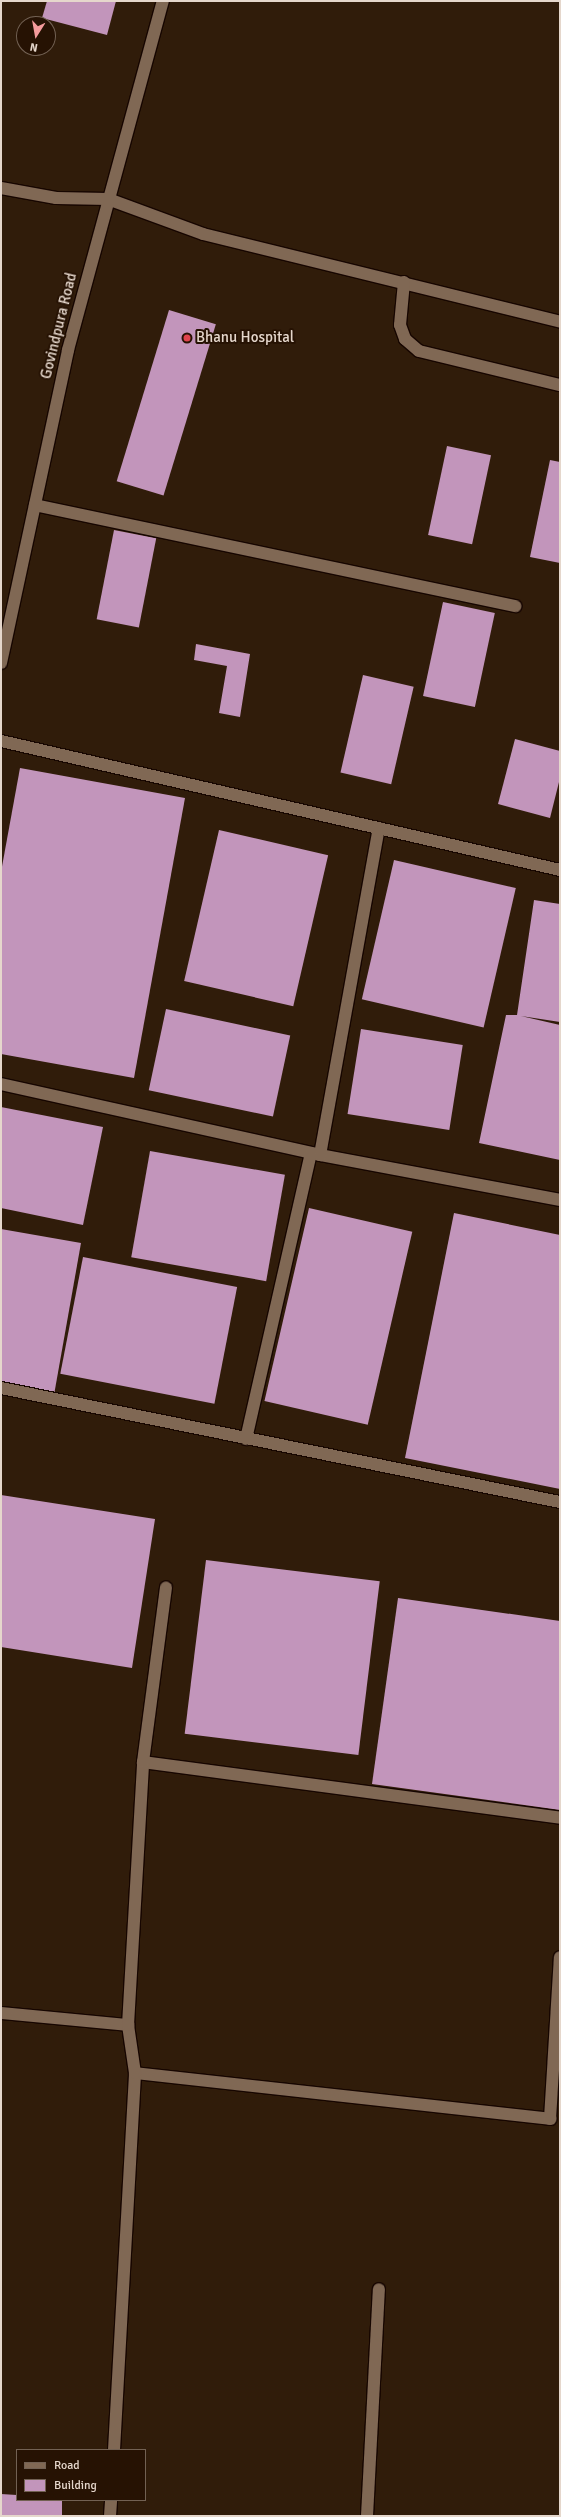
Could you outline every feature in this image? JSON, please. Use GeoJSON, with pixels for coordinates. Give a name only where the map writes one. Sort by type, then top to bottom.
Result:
{"type":"FeatureCollection","features":[{"type":"Feature","properties":{"kind":"street","name":"Govindpura Road"},"geometry":{"type":"LineString","coordinates":[[1,663],[68,350],[163,1]]}},
{"type":"Feature","properties":{"kind":"street"},"geometry":{"type":"LineString","coordinates":[[1,188],[56,198],[108,199],[203,234],[404,282],[560,322]]}},
{"type":"Feature","properties":{"kind":"street"},"geometry":{"type":"LineString","coordinates":[[404,282],[400,325],[405,339],[420,351],[560,385]]}},
{"type":"Feature","properties":{"kind":"street"},"geometry":{"type":"LineString","coordinates":[[35,505],[516,606]]}},
{"type":"Feature","properties":{"kind":"street"},"geometry":{"type":"LineString","coordinates":[[1,741],[560,870]]}},
{"type":"Feature","properties":{"kind":"street"},"geometry":{"type":"LineString","coordinates":[[246,1439],[316,1154],[378,828]]}},
{"type":"Feature","properties":{"kind":"street"},"geometry":{"type":"LineString","coordinates":[[1,1084],[316,1154],[560,1200]]}},
{"type":"Feature","properties":{"kind":"street"},"geometry":{"type":"LineString","coordinates":[[1,1388],[560,1502]]}},
{"type":"Feature","properties":{"kind":"street"},"geometry":{"type":"LineString","coordinates":[[114,2449],[135,2073],[128,2025],[143,1762],[166,1588]]}},
{"type":"Feature","properties":{"kind":"street"},"geometry":{"type":"LineString","coordinates":[[143,1762],[560,1818]]}},
{"type":"Feature","properties":{"kind":"street"},"geometry":{"type":"LineString","coordinates":[[135,2073],[550,2119],[560,1956]]}},
{"type":"Feature","properties":{"kind":"street"},"geometry":{"type":"LineString","coordinates":[[1,2012],[128,2025]]}},
{"type":"Feature","properties":{"kind":"street"},"geometry":{"type":"LineString","coordinates":[[368,2516],[379,2289]]}},
{"type":"Feature","properties":{"kind":"street"},"geometry":{"type":"LineString","coordinates":[[110,2516],[111,2501]]}},
{"type":"Feature","properties":{"kind":"building"},"geometry":{"type":"Polygon","coordinates":[[[47,1],[116,1],[107,35],[56,22],[56,16],[43,16],[47,1]]]}},
{"type":"Feature","properties":{"kind":"building"},"geometry":{"type":"Polygon","coordinates":[[[169,310],[216,324],[164,496],[117,481],[169,310]]]}},
{"type":"Feature","properties":{"kind":"building"},"geometry":{"type":"Polygon","coordinates":[[[447,446],[491,455],[472,544],[428,535],[447,446]]]}},
{"type":"Feature","properties":{"kind":"building"},"geometry":{"type":"Polygon","coordinates":[[[550,460],[560,462],[560,563],[530,557],[550,460]]]}},
{"type":"Feature","properties":{"kind":"building"},"geometry":{"type":"Polygon","coordinates":[[[114,530],[156,538],[139,628],[97,619],[114,530]]]}},
{"type":"Feature","properties":{"kind":"building"},"geometry":{"type":"Polygon","coordinates":[[[443,602],[495,613],[475,707],[423,696],[443,602]]]}},
{"type":"Feature","properties":{"kind":"building"},"geometry":{"type":"Polygon","coordinates":[[[196,644],[250,654],[240,717],[219,713],[227,666],[194,660],[196,644]]]}},
{"type":"Feature","properties":{"kind":"building"},"geometry":{"type":"Polygon","coordinates":[[[363,675],[414,687],[391,784],[341,772],[363,675]]]}},
{"type":"Feature","properties":{"kind":"building"},"geometry":{"type":"Polygon","coordinates":[[[515,739],[560,751],[560,778],[550,818],[498,804],[515,739]]]}},
{"type":"Feature","properties":{"kind":"building"},"geometry":{"type":"Polygon","coordinates":[[[20,768],[185,798],[134,1078],[1,1054],[1,872],[20,768]]]}},
{"type":"Feature","properties":{"kind":"building"},"geometry":{"type":"Polygon","coordinates":[[[219,830],[328,855],[293,1006],[184,981],[219,830]]]}},
{"type":"Feature","properties":{"kind":"building"},"geometry":{"type":"Polygon","coordinates":[[[394,860],[516,888],[484,1027],[362,999],[394,860]]]}},
{"type":"Feature","properties":{"kind":"building"},"geometry":{"type":"Polygon","coordinates":[[[534,900],[560,904],[560,1022],[521,1016],[560,1025],[560,1160],[479,1143],[506,1015],[517,1015],[534,900]]]}},
{"type":"Feature","properties":{"kind":"building"},"geometry":{"type":"Polygon","coordinates":[[[166,1009],[290,1035],[273,1117],[149,1090],[166,1009]]]}},
{"type":"Feature","properties":{"kind":"building"},"geometry":{"type":"Polygon","coordinates":[[[361,1029],[463,1045],[449,1130],[348,1114],[361,1029]]]}},
{"type":"Feature","properties":{"kind":"building"},"geometry":{"type":"Polygon","coordinates":[[[1,1107],[103,1127],[83,1225],[1,1208],[1,1107]]]}},
{"type":"Feature","properties":{"kind":"building"},"geometry":{"type":"Polygon","coordinates":[[[150,1151],[285,1175],[266,1281],[131,1257],[150,1151]]]}},
{"type":"Feature","properties":{"kind":"building"},"geometry":{"type":"Polygon","coordinates":[[[309,1208],[412,1232],[368,1425],[264,1401],[309,1208]]]}},
{"type":"Feature","properties":{"kind":"building"},"geometry":{"type":"Polygon","coordinates":[[[454,1213],[560,1235],[560,1489],[405,1458],[454,1213]]]}},
{"type":"Feature","properties":{"kind":"building"},"geometry":{"type":"Polygon","coordinates":[[[1,1229],[81,1243],[54,1395],[1,1386],[1,1229]]]}},
{"type":"Feature","properties":{"kind":"building"},"geometry":{"type":"Polygon","coordinates":[[[83,1257],[237,1287],[214,1404],[60,1374],[83,1257]]]}},
{"type":"Feature","properties":{"kind":"building"},"geometry":{"type":"Polygon","coordinates":[[[1,1495],[155,1519],[132,1668],[1,1647],[1,1495]]]}},
{"type":"Feature","properties":{"kind":"building"},"geometry":{"type":"Polygon","coordinates":[[[206,1560],[380,1581],[358,1755],[185,1734],[206,1560]]]}},
{"type":"Feature","properties":{"kind":"building"},"geometry":{"type":"Polygon","coordinates":[[[398,1598],[560,1621],[560,1810],[372,1784],[398,1598]]]}},
{"type":"Feature","properties":{"kind":"building"},"geometry":{"type":"Polygon","coordinates":[[[1,2494],[16,2495],[16,2501],[62,2501],[62,2516],[1,2516],[1,2494]]]}},
{"type":"Feature","properties":{"kind":"place","name":"Bhanu Hospital"},"geometry":{"type":"Point","coordinates":[187,338]}}]}
